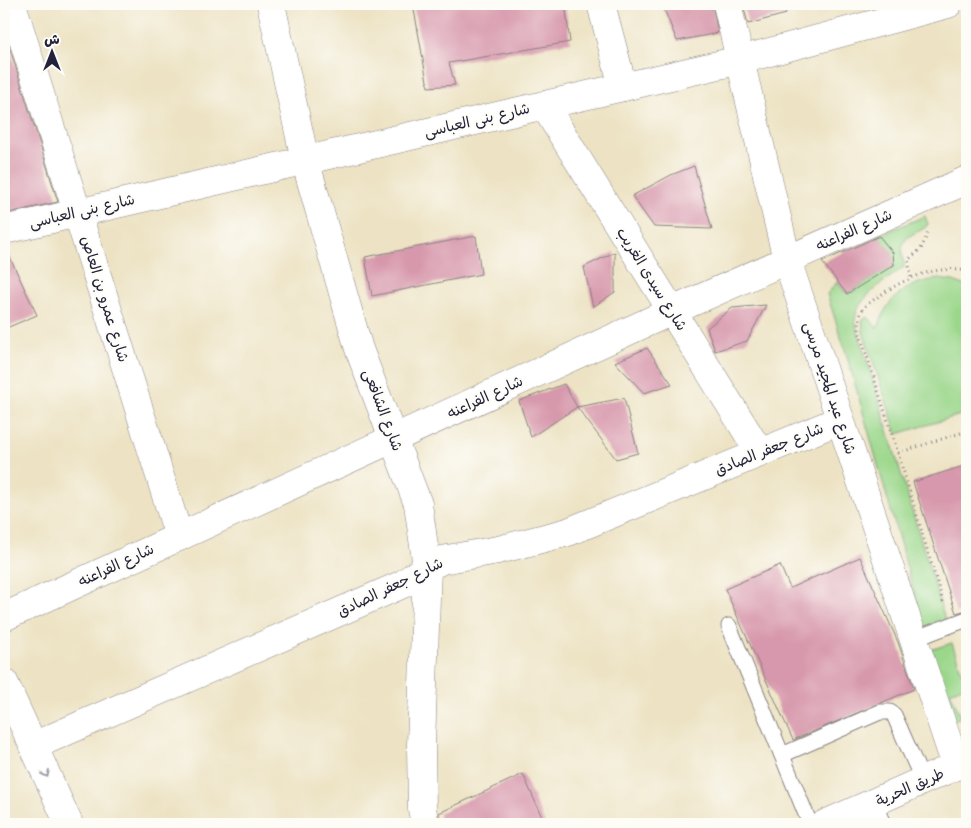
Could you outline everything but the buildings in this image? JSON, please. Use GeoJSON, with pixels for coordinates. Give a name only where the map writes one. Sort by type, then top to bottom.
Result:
{"type":"FeatureCollection","features":[{"type":"Feature","properties":{"kind":"street","name":"شارع عمرو بن العاص"},"geometry":{"type":"LineString","coordinates":[[12,4],[179,537]]}},
{"type":"Feature","properties":{"kind":"street","name":"شارع الشافعى"},"geometry":{"type":"LineString","coordinates":[[271,4],[305,160],[359,349],[418,504],[426,567],[421,745],[422,809],[425,824]]}},
{"type":"Feature","properties":{"kind":"street"},"geometry":{"type":"LineString","coordinates":[[601,4],[623,87]]}},
{"type":"Feature","properties":{"kind":"street","name":"شارع عبد المجيد مرسى"},"geometry":{"type":"LineString","coordinates":[[726,4],[787,260],[914,639],[962,764]]}},
{"type":"Feature","properties":{"kind":"street","name":"شارع بنى العباسى"},"geometry":{"type":"LineString","coordinates":[[4,230],[740,60],[890,12],[948,4]]}},
{"type":"Feature","properties":{"kind":"street","name":"شارع سيدى الغريب"},"geometry":{"type":"LineString","coordinates":[[544,105],[760,453]]}},
{"type":"Feature","properties":{"kind":"street","name":"شارع الفراعنه"},"geometry":{"type":"LineString","coordinates":[[4,617],[672,311],[967,180]]}},
{"type":"Feature","properties":{"kind":"street","name":"شارع جعفر الصادق"},"geometry":{"type":"LineString","coordinates":[[33,746],[403,584],[426,567],[442,560],[498,550],[568,532],[840,420]]}},
{"type":"Feature","properties":{"kind":"street"},"geometry":{"type":"LineString","coordinates":[[4,682],[69,824]]}},
{"type":"Feature","properties":{"kind":"street","name":"طريق الحرية"},"geometry":{"type":"LineString","coordinates":[[825,824],[878,813],[923,781],[962,764]]}},
{"type":"Feature","properties":{"kind":"lane"},"geometry":{"type":"LineString","coordinates":[[914,639],[967,619]]}},
{"type":"Feature","properties":{"kind":"lane"},"geometry":{"type":"LineString","coordinates":[[729,626],[810,824]]}},
{"type":"Feature","properties":{"kind":"lane"},"geometry":{"type":"LineString","coordinates":[[782,755],[880,712],[890,712],[894,715],[923,781]]}},
{"type":"Feature","properties":{"kind":"path"},"geometry":{"type":"LineString","coordinates":[[911,277],[908,260],[921,249],[929,233],[930,226]]}},
{"type":"Feature","properties":{"kind":"path"},"geometry":{"type":"LineString","coordinates":[[950,625],[859,330],[859,322],[862,310],[866,306],[911,277],[946,269],[967,271]]}},
{"type":"Feature","properties":{"kind":"path"},"geometry":{"type":"LineString","coordinates":[[898,453],[967,431]]}},
{"type":"Feature","properties":{"kind":"green space"},"geometry":{"type":"Polygon","coordinates":[[[925,216],[928,224],[904,241],[902,250],[904,267],[866,297],[857,312],[855,321],[946,623],[925,631],[847,356],[827,294],[837,282],[847,294],[887,269],[894,267],[892,252],[882,251],[886,245],[878,236],[925,216]]]}},
{"type":"Feature","properties":{"kind":"green space"},"geometry":{"type":"Polygon","coordinates":[[[939,279],[967,286],[967,413],[897,434],[863,332],[862,320],[868,317],[877,328],[888,306],[900,293],[922,282],[939,279]]]}},
{"type":"Feature","properties":{"kind":"green space"},"geometry":{"type":"Polygon","coordinates":[[[952,643],[962,673],[967,671],[967,685],[950,692],[961,717],[951,721],[930,650],[952,643]]]}}]}
